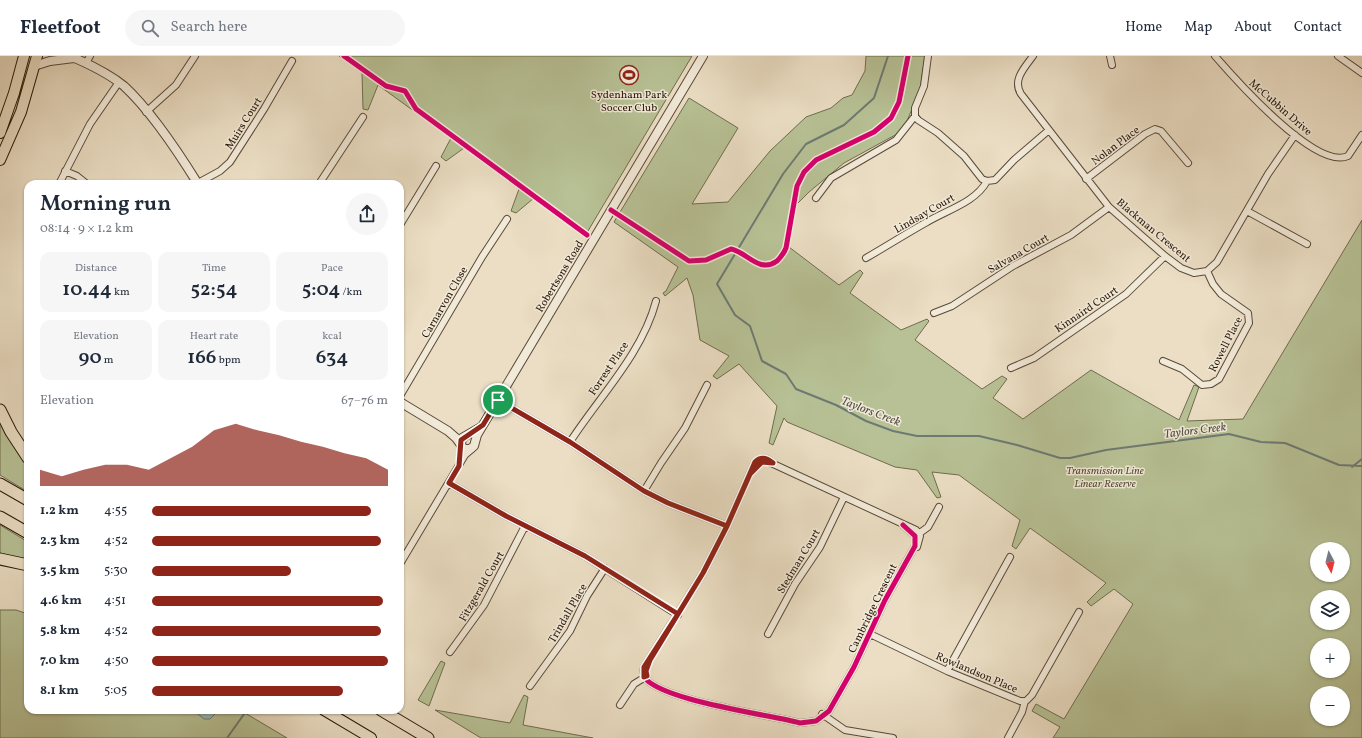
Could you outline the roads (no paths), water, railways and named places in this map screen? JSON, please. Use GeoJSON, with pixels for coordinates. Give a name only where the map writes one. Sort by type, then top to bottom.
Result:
{"type":"FeatureCollection","features":[{"type":"Feature","properties":{"kind":"highway"},"geometry":{"type":"LineString","coordinates":[[0,410],[11,432],[24,452]]}},
{"type":"Feature","properties":{"kind":"highway"},"geometry":{"type":"LineString","coordinates":[[0,484],[24,498]]}},
{"type":"Feature","properties":{"kind":"highway"},"geometry":{"type":"LineString","coordinates":[[0,517],[24,531]]}},
{"type":"Feature","properties":{"kind":"highway"},"geometry":{"type":"LineString","coordinates":[[0,559],[24,564]]}},
{"type":"Feature","properties":{"kind":"highway"},"geometry":{"type":"LineString","coordinates":[[388,714],[428,738]]}},
{"type":"Feature","properties":{"kind":"highway"},"geometry":{"type":"LineString","coordinates":[[394,714],[431,738]]}},
{"type":"Feature","properties":{"kind":"main road"},"geometry":{"type":"LineString","coordinates":[[0,133],[14,93],[24,56]]}},
{"type":"Feature","properties":{"kind":"main road"},"geometry":{"type":"LineString","coordinates":[[0,160],[21,112],[36,56]]}},
{"type":"Feature","properties":{"kind":"main road"},"geometry":{"type":"LineString","coordinates":[[331,714],[371,738]]}},
{"type":"Feature","properties":{"kind":"street"},"geometry":{"type":"LineString","coordinates":[[146,112],[176,85],[195,56]]}},
{"type":"Feature","properties":{"kind":"street","name":"Robertsons Road"},"geometry":{"type":"LineString","coordinates":[[474,445],[483,425],[703,56]]}},
{"type":"Feature","properties":{"kind":"street"},"geometry":{"type":"LineString","coordinates":[[816,198],[825,184],[843,170],[896,140],[915,116],[915,108],[924,86],[928,56]]}},
{"type":"Feature","properties":{"kind":"street","name":"Blackman Crescent"},"geometry":{"type":"LineString","coordinates":[[1033,56],[1021,72],[1018,90],[1086,179],[1109,207],[1165,256],[1187,271],[1194,273],[1207,271]]}},
{"type":"Feature","properties":{"kind":"street"},"geometry":{"type":"LineString","coordinates":[[1110,56],[1112,65]]}},
{"type":"Feature","properties":{"kind":"street","name":"McCubbin Drive"},"geometry":{"type":"LineString","coordinates":[[1215,56],[1257,102],[1295,135],[1332,158],[1344,158],[1351,153],[1362,135]]}},
{"type":"Feature","properties":{"kind":"street"},"geometry":{"type":"LineString","coordinates":[[1338,56],[1362,73]]}},
{"type":"Feature","properties":{"kind":"street"},"geometry":{"type":"LineString","coordinates":[[34,66],[72,57],[88,59],[119,82],[146,112],[195,180]]}},
{"type":"Feature","properties":{"kind":"street","name":"Muirs Court"},"geometry":{"type":"LineString","coordinates":[[205,180],[220,171],[230,162],[264,109],[292,61]]}},
{"type":"Feature","properties":{"kind":"street"},"geometry":{"type":"LineString","coordinates":[[61,180],[90,124],[119,82]]}},
{"type":"Feature","properties":{"kind":"street"},"geometry":{"type":"LineString","coordinates":[[915,116],[918,120],[938,133],[964,156],[980,178],[987,181]]}},
{"type":"Feature","properties":{"kind":"street"},"geometry":{"type":"LineString","coordinates":[[322,180],[363,117]]}},
{"type":"Feature","properties":{"kind":"street","name":"Nolan Place"},"geometry":{"type":"LineString","coordinates":[[1086,179],[1153,129],[1161,131],[1188,163]]}},
{"type":"Feature","properties":{"kind":"street","name":"Lindsay Court"},"geometry":{"type":"LineString","coordinates":[[866,258],[970,199],[983,189],[987,181],[995,180],[1014,160],[1049,130]]}},
{"type":"Feature","properties":{"kind":"street"},"geometry":{"type":"LineString","coordinates":[[1207,271],[1217,262],[1268,174],[1295,135]]}},
{"type":"Feature","properties":{"kind":"street"},"geometry":{"type":"LineString","coordinates":[[404,218],[436,166]]}},
{"type":"Feature","properties":{"kind":"street"},"geometry":{"type":"LineString","coordinates":[[65,171],[82,180]]}},
{"type":"Feature","properties":{"kind":"street","name":"Salvana Court"},"geometry":{"type":"LineString","coordinates":[[934,313],[952,306],[1013,266],[1071,235],[1109,207]]}},
{"type":"Feature","properties":{"kind":"street"},"geometry":{"type":"LineString","coordinates":[[1247,210],[1307,244]]}},
{"type":"Feature","properties":{"kind":"street","name":"Carnarvon Close"},"geometry":{"type":"LineString","coordinates":[[404,389],[482,257],[507,219]]}},
{"type":"Feature","properties":{"kind":"street","name":"Kinnaird Court"},"geometry":{"type":"LineString","coordinates":[[1010,368],[1034,358],[1126,294],[1165,256]]}},
{"type":"Feature","properties":{"kind":"street","name":"Rowell Place"},"geometry":{"type":"LineString","coordinates":[[1163,361],[1182,369],[1202,385],[1213,384],[1219,379],[1249,323],[1248,313],[1221,294],[1213,284],[1207,271]]}},
{"type":"Feature","properties":{"kind":"street","name":"Forrest Place"},"geometry":{"type":"LineString","coordinates":[[570,442],[630,356],[642,335],[656,301]]}},
{"type":"Feature","properties":{"kind":"street"},"geometry":{"type":"LineString","coordinates":[[644,491],[656,470],[685,428],[707,385]]}},
{"type":"Feature","properties":{"kind":"street"},"geometry":{"type":"LineString","coordinates":[[498,400],[570,442],[644,491],[668,503],[727,526]]}},
{"type":"Feature","properties":{"kind":"street"},"geometry":{"type":"LineString","coordinates":[[404,404],[448,431],[473,438],[474,445]]}},
{"type":"Feature","properties":{"kind":"street","name":"Robertsons Road"},"geometry":{"type":"LineString","coordinates":[[466,436],[483,425]]}},
{"type":"Feature","properties":{"kind":"street"},"geometry":{"type":"LineString","coordinates":[[448,431],[466,450],[474,445]]}},
{"type":"Feature","properties":{"kind":"street"},"geometry":{"type":"LineString","coordinates":[[459,466],[461,440],[466,436]]}},
{"type":"Feature","properties":{"kind":"street"},"geometry":{"type":"LineString","coordinates":[[404,557],[465,455],[474,445]]}},
{"type":"Feature","properties":{"kind":"street"},"geometry":{"type":"LineString","coordinates":[[620,705],[634,684],[645,677],[650,660],[703,573],[727,526],[750,474],[760,461],[773,463],[813,484],[903,525],[917,535],[931,524],[938,507]]}},
{"type":"Feature","properties":{"kind":"street"},"geometry":{"type":"LineString","coordinates":[[449,483],[525,526],[573,549],[678,614]]}},
{"type":"Feature","properties":{"kind":"street","name":"Stedman Court"},"geometry":{"type":"LineString","coordinates":[[768,634],[795,584],[820,547],[844,497]]}},
{"type":"Feature","properties":{"kind":"street","name":"Fitzgerald Court"},"geometry":{"type":"LineString","coordinates":[[450,652],[484,604],[525,526]]}},
{"type":"Feature","properties":{"kind":"street","name":"Cambridge Crescent"},"geometry":{"type":"LineString","coordinates":[[823,715],[833,702],[854,667],[892,587],[911,554],[916,543],[917,535]]}},
{"type":"Feature","properties":{"kind":"street"},"geometry":{"type":"LineString","coordinates":[[947,671],[1010,557]]}},
{"type":"Feature","properties":{"kind":"street","name":"Trindall Place"},"geometry":{"type":"LineString","coordinates":[[530,686],[570,631],[587,596],[605,568]]}},
{"type":"Feature","properties":{"kind":"street","name":"Rowlandson Place"},"geometry":{"type":"LineString","coordinates":[[870,634],[947,671],[1020,701],[1024,701],[1032,695],[1079,612]]}},
{"type":"Feature","properties":{"kind":"street"},"geometry":{"type":"LineString","coordinates":[[645,677],[658,686],[703,703],[789,719],[810,720],[823,715],[837,726],[853,733],[893,738]]}},
{"type":"Feature","properties":{"kind":"street"},"geometry":{"type":"LineString","coordinates":[[1008,738],[1022,712],[1024,701]]}},
{"type":"Feature","properties":{"kind":"water"},"geometry":{"type":"Polygon","coordinates":[[[198,714],[215,714],[210,719],[204,719],[198,714]]]}},
{"type":"Feature","properties":{"kind":"waterway","name":"Taylors Creek"},"geometry":{"type":"LineString","coordinates":[[888,56],[874,98],[844,125],[806,144],[783,174],[717,284],[735,315],[750,326],[762,361],[786,374],[796,389],[836,405],[866,421],[893,431],[917,436],[979,436],[1017,445],[1060,458],[1070,458],[1106,450],[1229,434],[1261,442],[1285,443],[1339,465],[1362,466]]}},
{"type":"Feature","properties":{"kind":"waterway","name":"Taylors Creek"},"geometry":{"type":"LineString","coordinates":[[1352,467],[1362,459]]}},
{"type":"Feature","properties":{"kind":"waterway"},"geometry":{"type":"LineString","coordinates":[[227,738],[244,714]]}},
{"type":"Feature","properties":{"kind":"place","name":"Sydenham Park Soccer Club"},"geometry":{"type":"Point","coordinates":[629,75]}},
{"type":"Feature","properties":{"kind":"park label","name":"Transmission Line Linear Reserve"},"geometry":{"type":"Point","coordinates":[1105,476]}}]}
